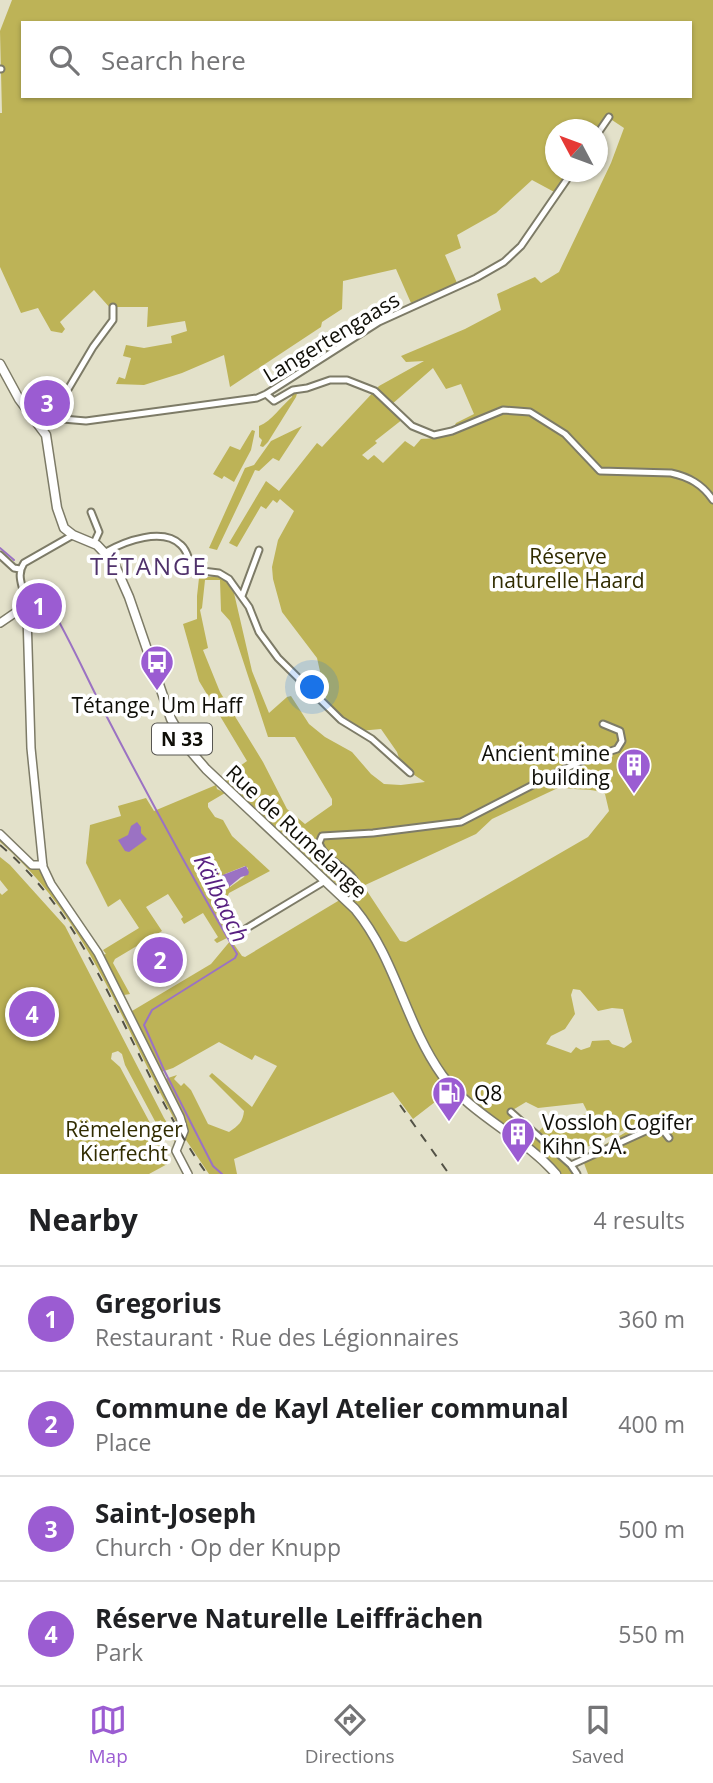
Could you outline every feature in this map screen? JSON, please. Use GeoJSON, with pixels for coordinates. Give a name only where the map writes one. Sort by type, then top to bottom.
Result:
{"type":"FeatureCollection","features":[{"type":"Feature","properties":{"kind":"main road"},"geometry":{"type":"LineString","coordinates":[[0,364],[6,384],[41,426],[48,444],[57,508],[64,528],[73,535]]}},
{"type":"Feature","properties":{"kind":"main road","name":"Rue de Rumelange"},"geometry":{"type":"LineString","coordinates":[[73,535],[94,543],[106,552],[118,571],[167,709],[187,747],[214,777],[348,902],[373,931],[426,1046],[453,1088],[527,1145],[556,1174]]}},
{"type":"Feature","properties":{"kind":"main road"},"geometry":{"type":"LineString","coordinates":[[0,623],[22,608],[27,620],[31,748],[43,865],[51,884],[98,953],[180,1117],[184,1131],[177,1146],[177,1154],[188,1174]]}},
{"type":"Feature","properties":{"kind":"main road"},"geometry":{"type":"LineString","coordinates":[[0,834],[32,865],[43,865]]}},
{"type":"Feature","properties":{"kind":"street","name":"Langertengaass"},"geometry":{"type":"LineString","coordinates":[[51,418],[69,421],[99,420],[257,398],[266,394],[379,322],[476,278],[503,262],[522,246],[565,182]]}},
{"type":"Feature","properties":{"kind":"street"},"geometry":{"type":"LineString","coordinates":[[41,426],[51,418],[93,347],[113,320],[113,307]]}},
{"type":"Feature","properties":{"kind":"street"},"geometry":{"type":"LineString","coordinates":[[266,394],[274,401],[293,390],[330,380],[347,380],[374,391],[412,426],[433,435],[452,431],[503,410],[530,412],[565,435],[600,471],[681,475],[697,483],[713,500]]}},
{"type":"Feature","properties":{"kind":"street"},"geometry":{"type":"LineString","coordinates":[[91,512],[99,532],[94,543]]}},
{"type":"Feature","properties":{"kind":"street"},"geometry":{"type":"LineString","coordinates":[[22,608],[26,598],[20,582],[20,569],[33,556],[73,535]]}},
{"type":"Feature","properties":{"kind":"street"},"geometry":{"type":"LineString","coordinates":[[106,552],[132,542],[166,536],[183,546],[194,570],[219,573],[229,579],[242,596],[259,632],[278,658],[341,720],[378,744],[410,773]]}},
{"type":"Feature","properties":{"kind":"street"},"geometry":{"type":"LineString","coordinates":[[242,596],[259,550]]}},
{"type":"Feature","properties":{"kind":"street"},"geometry":{"type":"LineString","coordinates":[[0,555],[14,568],[20,569]]}},
{"type":"Feature","properties":{"kind":"street"},"geometry":{"type":"LineString","coordinates":[[348,902],[358,891],[357,885],[350,875],[324,854],[319,843],[322,836],[379,833],[461,822],[586,759],[617,750],[622,741],[620,731],[611,725],[603,724]]}},
{"type":"Feature","properties":{"kind":"street"},"geometry":{"type":"LineString","coordinates":[[242,931],[326,881]]}},
{"type":"Feature","properties":{"kind":"street"},"geometry":{"type":"LineString","coordinates":[[511,1112],[571,1165],[577,1174]]}},
{"type":"Feature","properties":{"kind":"street"},"geometry":{"type":"LineString","coordinates":[[571,1165],[659,1125],[669,1138]]}},
{"type":"Feature","properties":{"kind":"green space","name":"Réserve naturelle Haard"},"geometry":{"type":"Polygon","coordinates":[[[12,0],[713,0],[713,1174],[588,1174],[582,1158],[650,1118],[563,1158],[577,1174],[556,1174],[453,1088],[413,1119],[393,1092],[234,1159],[237,1174],[209,1174],[184,1137],[188,1128],[165,1079],[177,1075],[174,1079],[191,1090],[208,1124],[229,1132],[240,1123],[244,1111],[209,1076],[212,1073],[252,1107],[277,1066],[255,1055],[252,1060],[219,1042],[161,1072],[132,1011],[211,964],[231,940],[245,957],[348,895],[223,778],[247,761],[199,681],[183,624],[197,619],[199,578],[218,576],[225,580],[234,593],[252,671],[269,713],[291,696],[309,724],[325,737],[352,752],[371,774],[384,784],[425,782],[402,767],[397,752],[381,729],[359,731],[328,707],[317,658],[282,612],[272,567],[278,540],[294,511],[280,499],[277,503],[273,500],[266,509],[261,506],[237,547],[229,543],[266,481],[279,491],[317,443],[322,447],[379,386],[424,361],[406,362],[401,356],[465,329],[501,310],[497,294],[535,277],[541,283],[559,272],[602,182],[608,182],[608,169],[624,128],[609,118],[545,119],[545,182],[566,182],[558,194],[532,180],[496,213],[457,235],[461,248],[445,255],[457,283],[411,303],[396,269],[343,281],[342,309],[322,322],[321,327],[230,387],[224,355],[182,373],[144,385],[116,384],[119,377],[125,379],[131,358],[123,356],[126,345],[144,348],[172,343],[171,336],[187,331],[185,321],[147,327],[148,307],[111,309],[94,290],[60,322],[65,329],[62,333],[51,331],[38,308],[21,313],[0,267],[0,31],[12,0]],[[433,368],[391,405],[403,419],[362,455],[368,460],[374,455],[383,463],[405,441],[414,447],[421,439],[450,432],[456,423],[474,414],[461,384],[446,389],[433,368]],[[205,580],[200,610],[208,648],[203,650],[220,692],[263,762],[287,809],[305,824],[332,805],[332,799],[295,737],[268,737],[230,621],[221,611],[220,580],[205,580]],[[560,787],[492,819],[476,834],[363,886],[363,891],[367,891],[400,941],[406,942],[588,837],[609,811],[605,794],[560,787]],[[573,989],[571,995],[575,1014],[565,1029],[551,1036],[546,1044],[571,1053],[576,1047],[581,1050],[590,1047],[592,1041],[609,1040],[612,1044],[624,1048],[632,1042],[623,1009],[598,1011],[580,990],[573,989]],[[526,1102],[511,1111],[535,1135],[548,1122],[551,1124],[588,1113],[583,1103],[538,1108],[526,1102]]]}},
{"type":"Feature","properties":{"kind":"green space"},"geometry":{"type":"Polygon","coordinates":[[[293,390],[298,390],[296,397],[268,442],[263,447],[260,446],[262,440],[259,437],[259,426],[292,397],[293,390]]]}},
{"type":"Feature","properties":{"kind":"green space"},"geometry":{"type":"Polygon","coordinates":[[[302,426],[279,461],[273,458],[259,471],[255,470],[217,550],[209,548],[245,468],[254,465],[271,441],[302,426]]]}},
{"type":"Feature","properties":{"kind":"green space"},"geometry":{"type":"Polygon","coordinates":[[[252,430],[255,431],[251,450],[234,482],[213,474],[230,446],[240,450],[252,430]]]}},
{"type":"Feature","properties":{"kind":"green space"},"geometry":{"type":"Polygon","coordinates":[[[216,785],[217,789],[225,793],[208,803],[208,807],[215,817],[223,820],[232,836],[270,871],[229,893],[223,907],[234,924],[229,937],[217,943],[214,940],[218,937],[203,913],[184,924],[181,919],[183,917],[168,894],[146,907],[162,931],[115,959],[113,963],[130,994],[124,995],[102,955],[106,954],[103,950],[139,928],[120,899],[108,907],[86,863],[90,825],[121,816],[118,806],[146,798],[154,811],[216,785]],[[245,866],[225,874],[230,887],[244,877],[248,868],[245,866]]]}},
{"type":"Feature","properties":{"kind":"green space"},"geometry":{"type":"Polygon","coordinates":[[[0,837],[33,868],[40,870],[85,936],[131,1023],[181,1131],[82,941],[59,906],[32,873],[0,842],[0,837]]]}},
{"type":"Feature","properties":{"kind":"green space","name":"Rëmelenger Kierfecht"},"geometry":{"type":"Polygon","coordinates":[[[0,857],[65,926],[177,1139],[175,1142],[169,1132],[164,1134],[161,1120],[156,1123],[125,1065],[122,1054],[118,1051],[112,1053],[111,1059],[120,1067],[171,1162],[149,1174],[0,1174],[0,893],[2,895],[8,890],[0,880],[0,857]]]}},
{"type":"Feature","properties":{"kind":"shaded area"},"geometry":{"type":"Polygon","coordinates":[[[137,822],[141,833],[147,839],[129,852],[125,851],[118,840],[128,835],[131,826],[137,822]]]}},
{"type":"Feature","properties":{"kind":"shaded area"},"geometry":{"type":"Polygon","coordinates":[[[246,866],[248,875],[241,877],[224,891],[219,886],[220,876],[246,866]]]}},
{"type":"Feature","properties":{"kind":"waterway","name":"Kälbaach"},"geometry":{"type":"LineString","coordinates":[[0,548],[14,560]]}},
{"type":"Feature","properties":{"kind":"waterway","name":"Kälbaach"},"geometry":{"type":"LineString","coordinates":[[49,604],[155,808],[237,954],[235,958],[152,1010],[144,1025],[213,1166],[222,1174]]}},
{"type":"Feature","properties":{"kind":"railway"},"geometry":{"type":"LineString","coordinates":[[0,845],[35,880],[65,918],[90,959],[180,1133],[207,1174]]}},
{"type":"Feature","properties":{"kind":"railway"},"geometry":{"type":"LineString","coordinates":[[400,1105],[449,1174]]}},
{"type":"Feature","properties":{"kind":"place","name":"Saint-Joseph"},"geometry":{"type":"Point","coordinates":[47,403]}},
{"type":"Feature","properties":{"kind":"place","name":"Gregorius"},"geometry":{"type":"Point","coordinates":[39,606]}},
{"type":"Feature","properties":{"kind":"place","name":"Tétange, Um Haff"},"geometry":{"type":"Point","coordinates":[157,692]}},
{"type":"Feature","properties":{"kind":"place","name":"Ancient mine building"},"geometry":{"type":"Point","coordinates":[634,795]}},
{"type":"Feature","properties":{"kind":"place","name":"Commune de Kayl Atelier communal"},"geometry":{"type":"Point","coordinates":[160,960]}},
{"type":"Feature","properties":{"kind":"place","name":"Réserve Naturelle Leiffrächen"},"geometry":{"type":"Point","coordinates":[32,1014]}},
{"type":"Feature","properties":{"kind":"place","name":"Q8"},"geometry":{"type":"Point","coordinates":[449,1123]}},
{"type":"Feature","properties":{"kind":"place","name":"Vossloh Cogifer Kihn S.A."},"geometry":{"type":"Point","coordinates":[518,1164]}},
{"type":"Feature","properties":{"kind":"district","name":"TÉTANGE"},"geometry":{"type":"Point","coordinates":[149,565]}}]}
